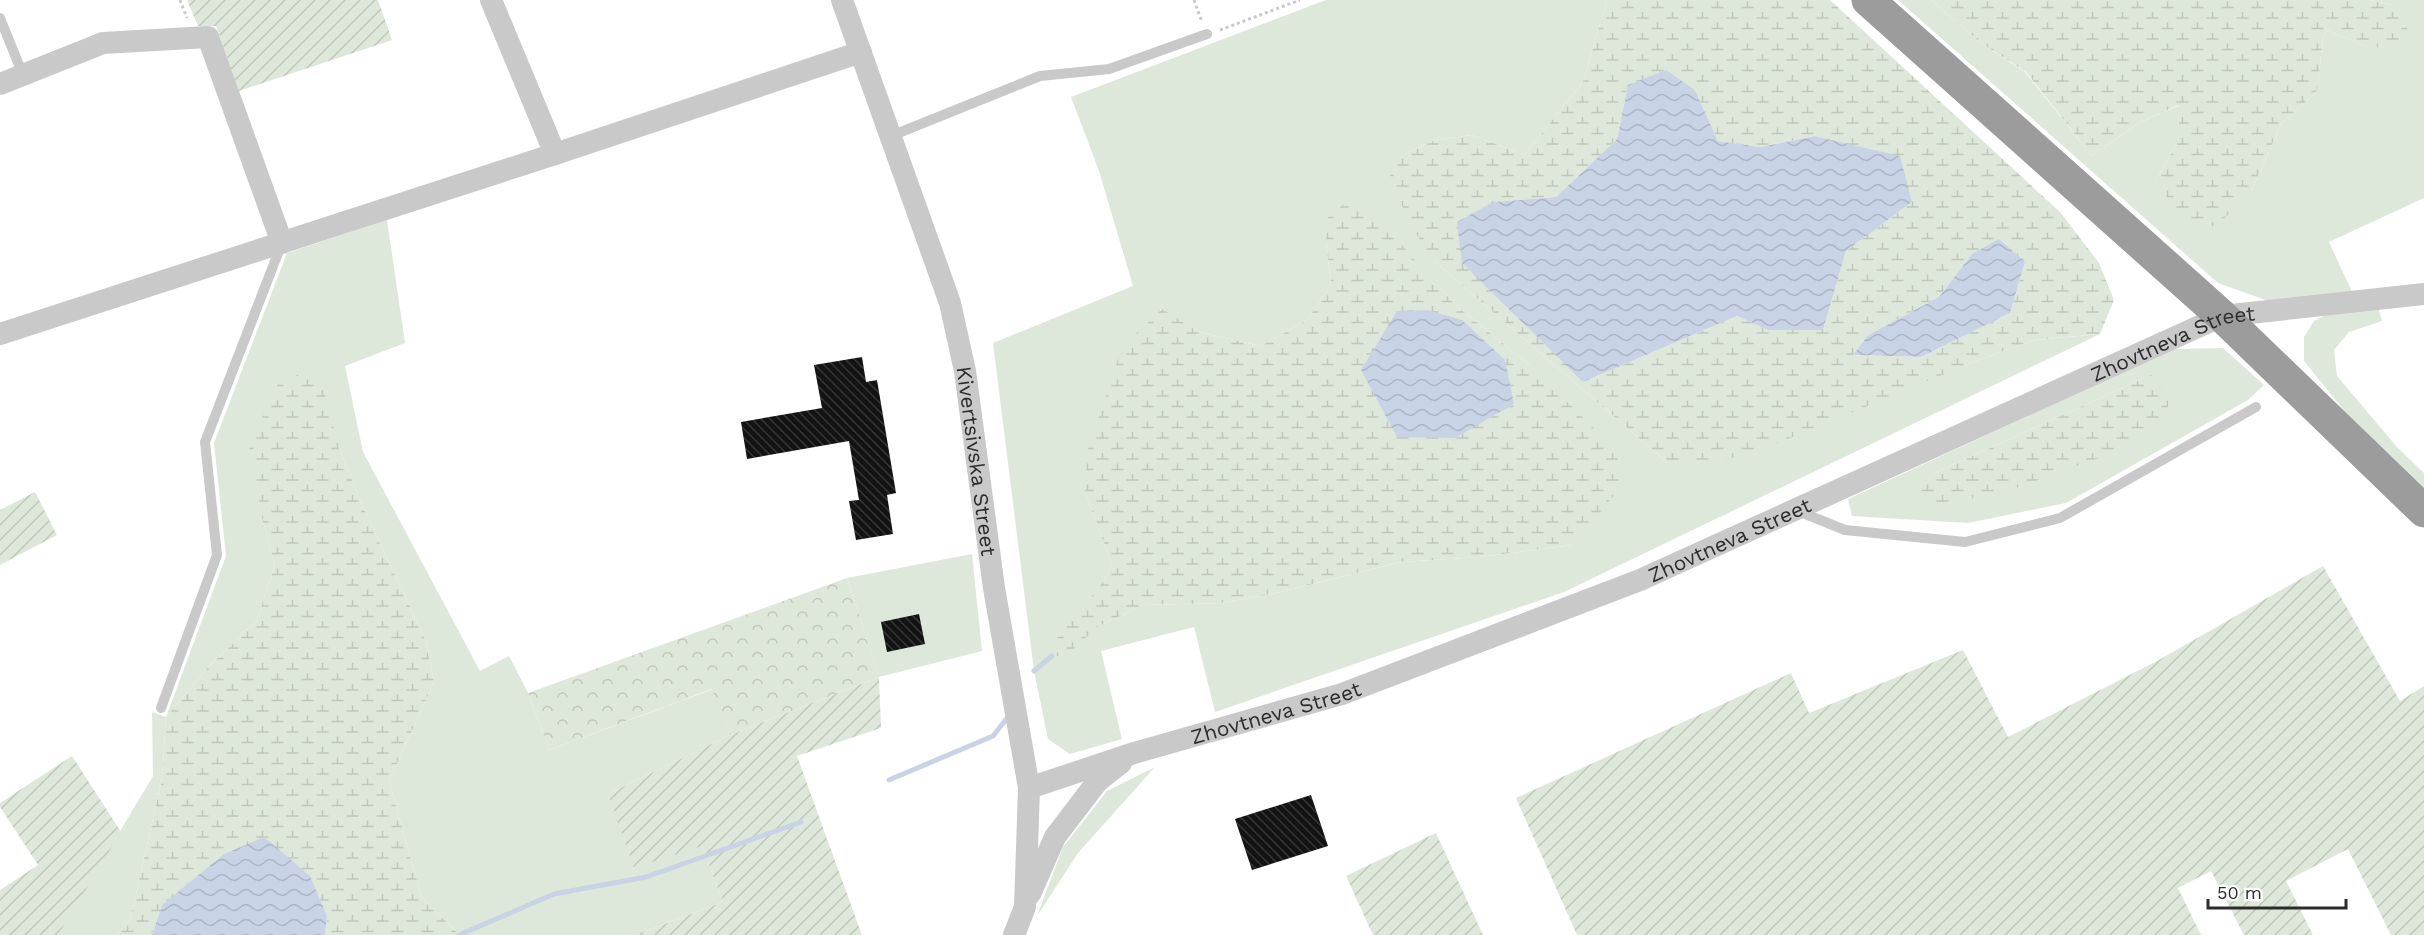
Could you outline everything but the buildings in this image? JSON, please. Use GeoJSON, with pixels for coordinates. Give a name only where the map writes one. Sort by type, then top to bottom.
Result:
{"type":"FeatureCollection","features":[{"type":"Feature","properties":{"kind":"highway"},"geometry":{"type":"LineString","coordinates":[[1868,0],[2222,316],[2424,512]]}},
{"type":"Feature","properties":{"kind":"street"},"geometry":{"type":"LineString","coordinates":[[491,0],[555,154]]}},
{"type":"Feature","properties":{"kind":"street","name":"Kivertsivska Street"},"geometry":{"type":"LineString","coordinates":[[842,0],[950,303],[965,371],[994,588],[1029,788],[1025,907],[1014,935]]}},
{"type":"Feature","properties":{"kind":"street"},"geometry":{"type":"LineString","coordinates":[[0,84],[103,43],[208,37],[282,243]]}},
{"type":"Feature","properties":{"kind":"street"},"geometry":{"type":"LineString","coordinates":[[0,334],[861,52]]}},
{"type":"Feature","properties":{"kind":"street","name":"Zhovtneva Street"},"geometry":{"type":"LineString","coordinates":[[1029,788],[1134,753],[1342,694],[1640,580],[1797,511],[2222,316],[2424,294]]}},
{"type":"Feature","properties":{"kind":"street"},"geometry":{"type":"LineString","coordinates":[[1025,907],[1055,837],[1097,782],[1134,753]]}},
{"type":"Feature","properties":{"kind":"lane"},"geometry":{"type":"LineString","coordinates":[[0,18],[23,75]]}},
{"type":"Feature","properties":{"kind":"lane"},"geometry":{"type":"LineString","coordinates":[[891,136],[1040,76],[1109,69],[1207,34]]}},
{"type":"Feature","properties":{"kind":"lane"},"geometry":{"type":"LineString","coordinates":[[161,708],[218,555],[205,442],[282,243]]}},
{"type":"Feature","properties":{"kind":"lane"},"geometry":{"type":"LineString","coordinates":[[1797,511],[1845,530],[1965,542],[2060,518],[2256,407]]}},
{"type":"Feature","properties":{"kind":"path"},"geometry":{"type":"LineString","coordinates":[[1194,0],[1207,34],[1300,0]]}},
{"type":"Feature","properties":{"kind":"green space"},"geometry":{"type":"Polygon","coordinates":[[[187,0],[378,0],[392,40],[239,91],[216,26],[198,26],[187,0]]]}},
{"type":"Feature","properties":{"kind":"green space"},"geometry":{"type":"Polygon","coordinates":[[[1326,0],[1607,0],[1583,82],[1524,155],[1472,135],[1435,140],[1405,154],[1434,261],[1668,463],[2034,340],[2100,334],[1564,592],[1215,712],[1194,627],[1101,651],[1122,739],[1070,754],[1048,739],[1034,671],[993,343],[1133,286],[1099,171],[1071,97],[1326,0]],[[1326,242],[1331,284],[1307,320],[1261,346],[1199,332],[1161,309],[1085,492],[1112,565],[1103,582],[1097,627],[1144,605],[1221,603],[1281,592],[1401,562],[1479,557],[1573,545],[1531,366],[1459,308],[1434,283],[1326,242]]]}},
{"type":"Feature","properties":{"kind":"green space"},"geometry":{"type":"Polygon","coordinates":[[[1607,0],[1830,0],[2060,212],[2099,263],[2114,300],[2100,334],[2034,340],[1971,363],[1744,457],[1668,463],[1434,261],[1409,223],[1390,175],[1405,154],[1435,140],[1472,135],[1524,155],[1583,82],[1607,0]],[[1628,85],[1617,139],[1556,197],[1493,202],[1583,382],[1737,316],[1768,330],[1823,330],[1846,251],[1912,202],[1814,136],[1761,147],[1718,141],[1695,90],[1628,85]],[[1972,254],[1939,297],[1868,335],[1853,355],[1921,357],[2010,313],[2025,262],[1972,254]]]}},
{"type":"Feature","properties":{"kind":"green space"},"geometry":{"type":"Polygon","coordinates":[[[1898,0],[1931,0],[1981,43],[2025,72],[2092,156],[2139,123],[2180,105],[2179,140],[2156,180],[2252,190],[2281,124],[2317,91],[2323,39],[2327,30],[2365,46],[2393,5],[2370,0],[2424,0],[2424,198],[2329,242],[2353,294],[2274,303],[2218,283],[1898,0]]]}},
{"type":"Feature","properties":{"kind":"green space"},"geometry":{"type":"Polygon","coordinates":[[[1931,0],[2370,0],[2393,5],[2412,37],[2391,48],[2365,46],[2327,30],[2323,39],[2317,91],[2281,124],[2252,190],[2216,227],[2180,217],[2156,180],[2179,140],[2179,105],[2139,123],[2092,156],[2026,72],[1981,43],[1931,0]]]}},
{"type":"Feature","properties":{"kind":"green space"},"geometry":{"type":"Polygon","coordinates":[[[1348,201],[1395,237],[1434,283],[1459,308],[1531,366],[1617,451],[1620,488],[1573,545],[1479,557],[1401,562],[1281,592],[1221,603],[1144,605],[1097,627],[1066,656],[1052,656],[1053,643],[1103,582],[1112,565],[1085,492],[1087,453],[1122,347],[1162,309],[1199,332],[1261,346],[1307,320],[1331,284],[1326,242],[1328,217],[1348,201]]]}},
{"type":"Feature","properties":{"kind":"green space"},"geometry":{"type":"Polygon","coordinates":[[[387,220],[405,343],[345,366],[363,452],[480,671],[509,656],[528,693],[549,750],[713,689],[730,735],[608,794],[702,846],[723,902],[635,935],[460,935],[422,898],[389,781],[434,682],[426,641],[363,507],[339,448],[263,522],[275,566],[256,622],[211,664],[166,717],[226,556],[214,443],[287,253],[387,220]]]}},
{"type":"Feature","properties":{"kind":"green space"},"geometry":{"type":"Polygon","coordinates":[[[2378,307],[2382,321],[2349,332],[2334,350],[2337,376],[2397,447],[2424,473],[2424,490],[2350,418],[2304,361],[2304,337],[2314,321],[2333,311],[2378,307]]]}},
{"type":"Feature","properties":{"kind":"green space"},"geometry":{"type":"Polygon","coordinates":[[[2223,348],[2264,385],[2248,400],[2066,503],[1968,523],[1852,516],[1848,499],[2173,349],[2223,348]],[[2151,375],[1937,472],[1913,494],[2151,375]]]}},
{"type":"Feature","properties":{"kind":"green space"},"geometry":{"type":"Polygon","coordinates":[[[303,372],[322,385],[339,448],[363,507],[426,641],[434,682],[389,781],[422,898],[460,935],[325,935],[327,916],[162,905],[152,935],[116,935],[130,921],[162,778],[166,717],[211,664],[256,622],[275,566],[263,522],[249,445],[278,384],[303,372]]]}},
{"type":"Feature","properties":{"kind":"green space"},"geometry":{"type":"Polygon","coordinates":[[[2151,375],[2169,393],[2167,417],[2102,457],[1997,495],[1932,504],[1912,494],[1937,472],[2151,375]]]}},
{"type":"Feature","properties":{"kind":"green space"},"geometry":{"type":"Polygon","coordinates":[[[35,492],[57,535],[0,565],[0,510],[35,492]]]}},
{"type":"Feature","properties":{"kind":"green space"},"geometry":{"type":"Polygon","coordinates":[[[972,554],[982,651],[879,677],[847,578],[972,554]]]}},
{"type":"Feature","properties":{"kind":"green space"},"geometry":{"type":"Polygon","coordinates":[[[2323,566],[2400,701],[2424,686],[2424,935],[2391,935],[2348,849],[2286,881],[2313,935],[2244,935],[2211,871],[2178,888],[2201,935],[1577,935],[1516,798],[1791,673],[1809,713],[1963,650],[2008,737],[2159,660],[2323,566]]]}},
{"type":"Feature","properties":{"kind":"green space"},"geometry":{"type":"Polygon","coordinates":[[[847,578],[879,677],[730,735],[712,689],[549,750],[528,693],[847,578]]]}},
{"type":"Feature","properties":{"kind":"green space"},"geometry":{"type":"Polygon","coordinates":[[[879,677],[881,728],[797,756],[862,935],[635,935],[723,902],[702,846],[634,868],[608,794],[730,735],[879,677]]]}},
{"type":"Feature","properties":{"kind":"green space"},"geometry":{"type":"Polygon","coordinates":[[[152,712],[166,717],[162,778],[130,921],[116,935],[58,935],[153,776],[152,712]]]}},
{"type":"Feature","properties":{"kind":"green space"},"geometry":{"type":"Polygon","coordinates":[[[72,756],[121,832],[58,935],[0,935],[0,890],[38,865],[0,807],[0,803],[72,756]]]}},
{"type":"Feature","properties":{"kind":"green space"},"geometry":{"type":"Polygon","coordinates":[[[1155,767],[1078,853],[1037,916],[1063,847],[1107,791],[1155,767]]]}},
{"type":"Feature","properties":{"kind":"green space"},"geometry":{"type":"Polygon","coordinates":[[[1436,833],[1483,935],[1373,935],[1346,876],[1436,833]]]}},
{"type":"Feature","properties":{"kind":"water"},"geometry":{"type":"Polygon","coordinates":[[[1666,70],[1695,90],[1718,141],[1761,147],[1814,136],[1900,156],[1912,202],[1846,251],[1823,330],[1768,330],[1737,316],[1583,382],[1462,263],[1457,222],[1493,202],[1556,197],[1617,139],[1628,85],[1666,70]]]}},
{"type":"Feature","properties":{"kind":"water"},"geometry":{"type":"Polygon","coordinates":[[[1999,239],[2025,262],[2010,313],[1921,357],[1853,355],[1868,335],[1939,297],[1972,254],[1999,239]]]}},
{"type":"Feature","properties":{"kind":"water"},"geometry":{"type":"Polygon","coordinates":[[[1428,310],[1462,320],[1505,360],[1514,404],[1455,438],[1397,437],[1361,370],[1397,311],[1428,310]]]}},
{"type":"Feature","properties":{"kind":"water"},"geometry":{"type":"Polygon","coordinates":[[[264,837],[310,876],[327,916],[325,935],[152,935],[162,905],[224,854],[264,837]]]}},
{"type":"Feature","properties":{"kind":"waterway"},"geometry":{"type":"LineString","coordinates":[[1034,671],[1052,656]]}},
{"type":"Feature","properties":{"kind":"waterway"},"geometry":{"type":"LineString","coordinates":[[889,780],[993,736],[1007,718]]}},
{"type":"Feature","properties":{"kind":"waterway"},"geometry":{"type":"LineString","coordinates":[[459,935],[554,894],[646,877],[801,822]]}}]}
